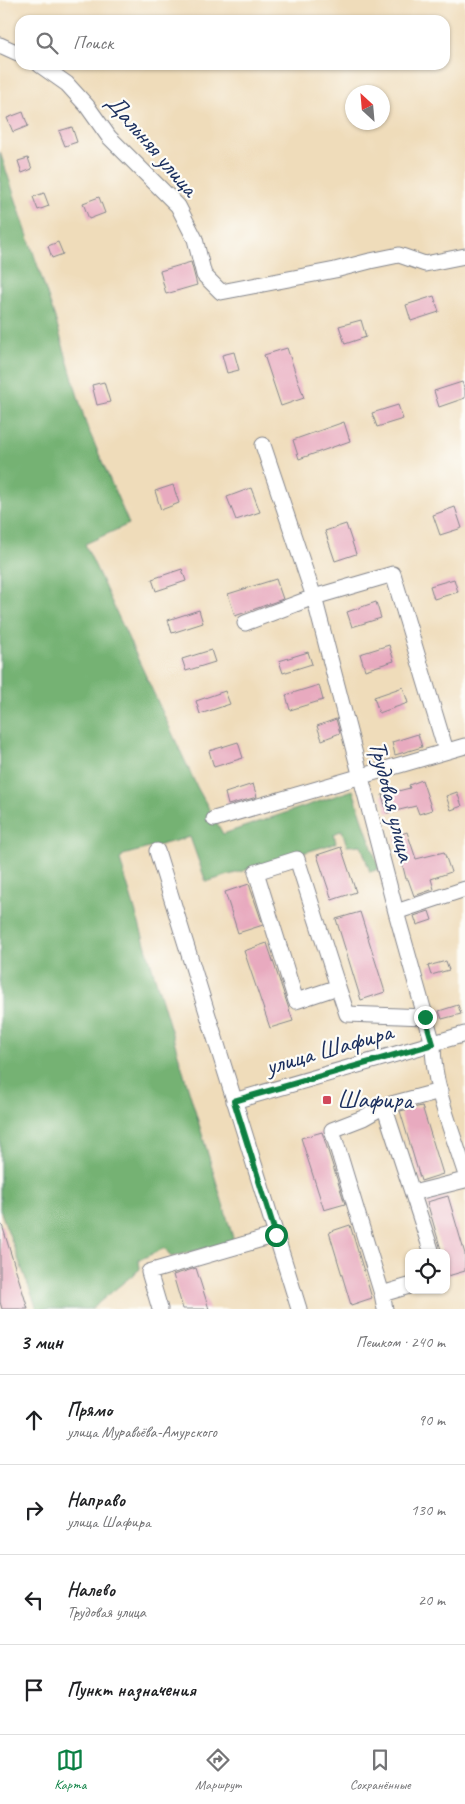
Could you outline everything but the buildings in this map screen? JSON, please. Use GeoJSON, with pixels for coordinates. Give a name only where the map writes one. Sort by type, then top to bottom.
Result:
{"type":"FeatureCollection","features":[{"type":"Feature","properties":{"kind":"street"},"geometry":{"type":"LineString","coordinates":[[0,45],[15,52]]}},
{"type":"Feature","properties":{"kind":"street","name":"Дальняя улица"},"geometry":{"type":"LineString","coordinates":[[47,70],[67,84],[87,106],[109,137],[178,206],[195,239],[204,275],[221,292],[399,256],[425,264],[465,256]]}},
{"type":"Feature","properties":{"kind":"street","name":"Трудовая улица"},"geometry":{"type":"LineString","coordinates":[[263,445],[314,597],[396,912],[433,1044],[433,1062],[440,1091],[465,1172]]}},
{"type":"Feature","properties":{"kind":"street"},"geometry":{"type":"LineString","coordinates":[[245,622],[314,597],[393,574],[424,684],[446,751]]}},
{"type":"Feature","properties":{"kind":"street"},"geometry":{"type":"LineString","coordinates":[[214,819],[465,746]]}},
{"type":"Feature","properties":{"kind":"street"},"geometry":{"type":"LineString","coordinates":[[158,851],[299,1309]]}},
{"type":"Feature","properties":{"kind":"street"},"geometry":{"type":"LineString","coordinates":[[338,987],[296,1000],[256,872],[297,859],[347,1014],[425,1017]]}},
{"type":"Feature","properties":{"kind":"street"},"geometry":{"type":"LineString","coordinates":[[396,912],[465,889]]}},
{"type":"Feature","properties":{"kind":"street","name":"улица Шафира"},"geometry":{"type":"LineString","coordinates":[[234,1101],[465,1034]]}},
{"type":"Feature","properties":{"kind":"street"},"geometry":{"type":"LineString","coordinates":[[405,1289],[384,1302],[332,1130],[363,1118],[384,1106],[440,1091]]}},
{"type":"Feature","properties":{"kind":"street"},"geometry":{"type":"LineString","coordinates":[[384,1106],[431,1249]]}},
{"type":"Feature","properties":{"kind":"street"},"geometry":{"type":"LineString","coordinates":[[412,1193],[465,1180]]}},
{"type":"Feature","properties":{"kind":"street"},"geometry":{"type":"LineString","coordinates":[[160,1309],[149,1272],[276,1235]]}},
{"type":"Feature","properties":{"kind":"green space"},"geometry":{"type":"Polygon","coordinates":[[[0,152],[55,318],[86,424],[129,524],[85,544],[197,787],[223,834],[353,790],[379,869],[370,872],[361,845],[347,846],[342,830],[334,834],[336,843],[206,882],[190,837],[123,855],[120,860],[234,1241],[171,1257],[165,1248],[139,1260],[140,1269],[91,1309],[37,1309],[0,1210],[0,152]]]}},
{"type":"Feature","properties":{"kind":"place","name":"Шафира"},"geometry":{"type":"Point","coordinates":[327,1100]}},
{"type":"Feature","properties":{"kind":"route"},"geometry":{"type":"LineString","coordinates":[[276,1235],[234,1101],[433,1044],[425,1017]]}}]}
